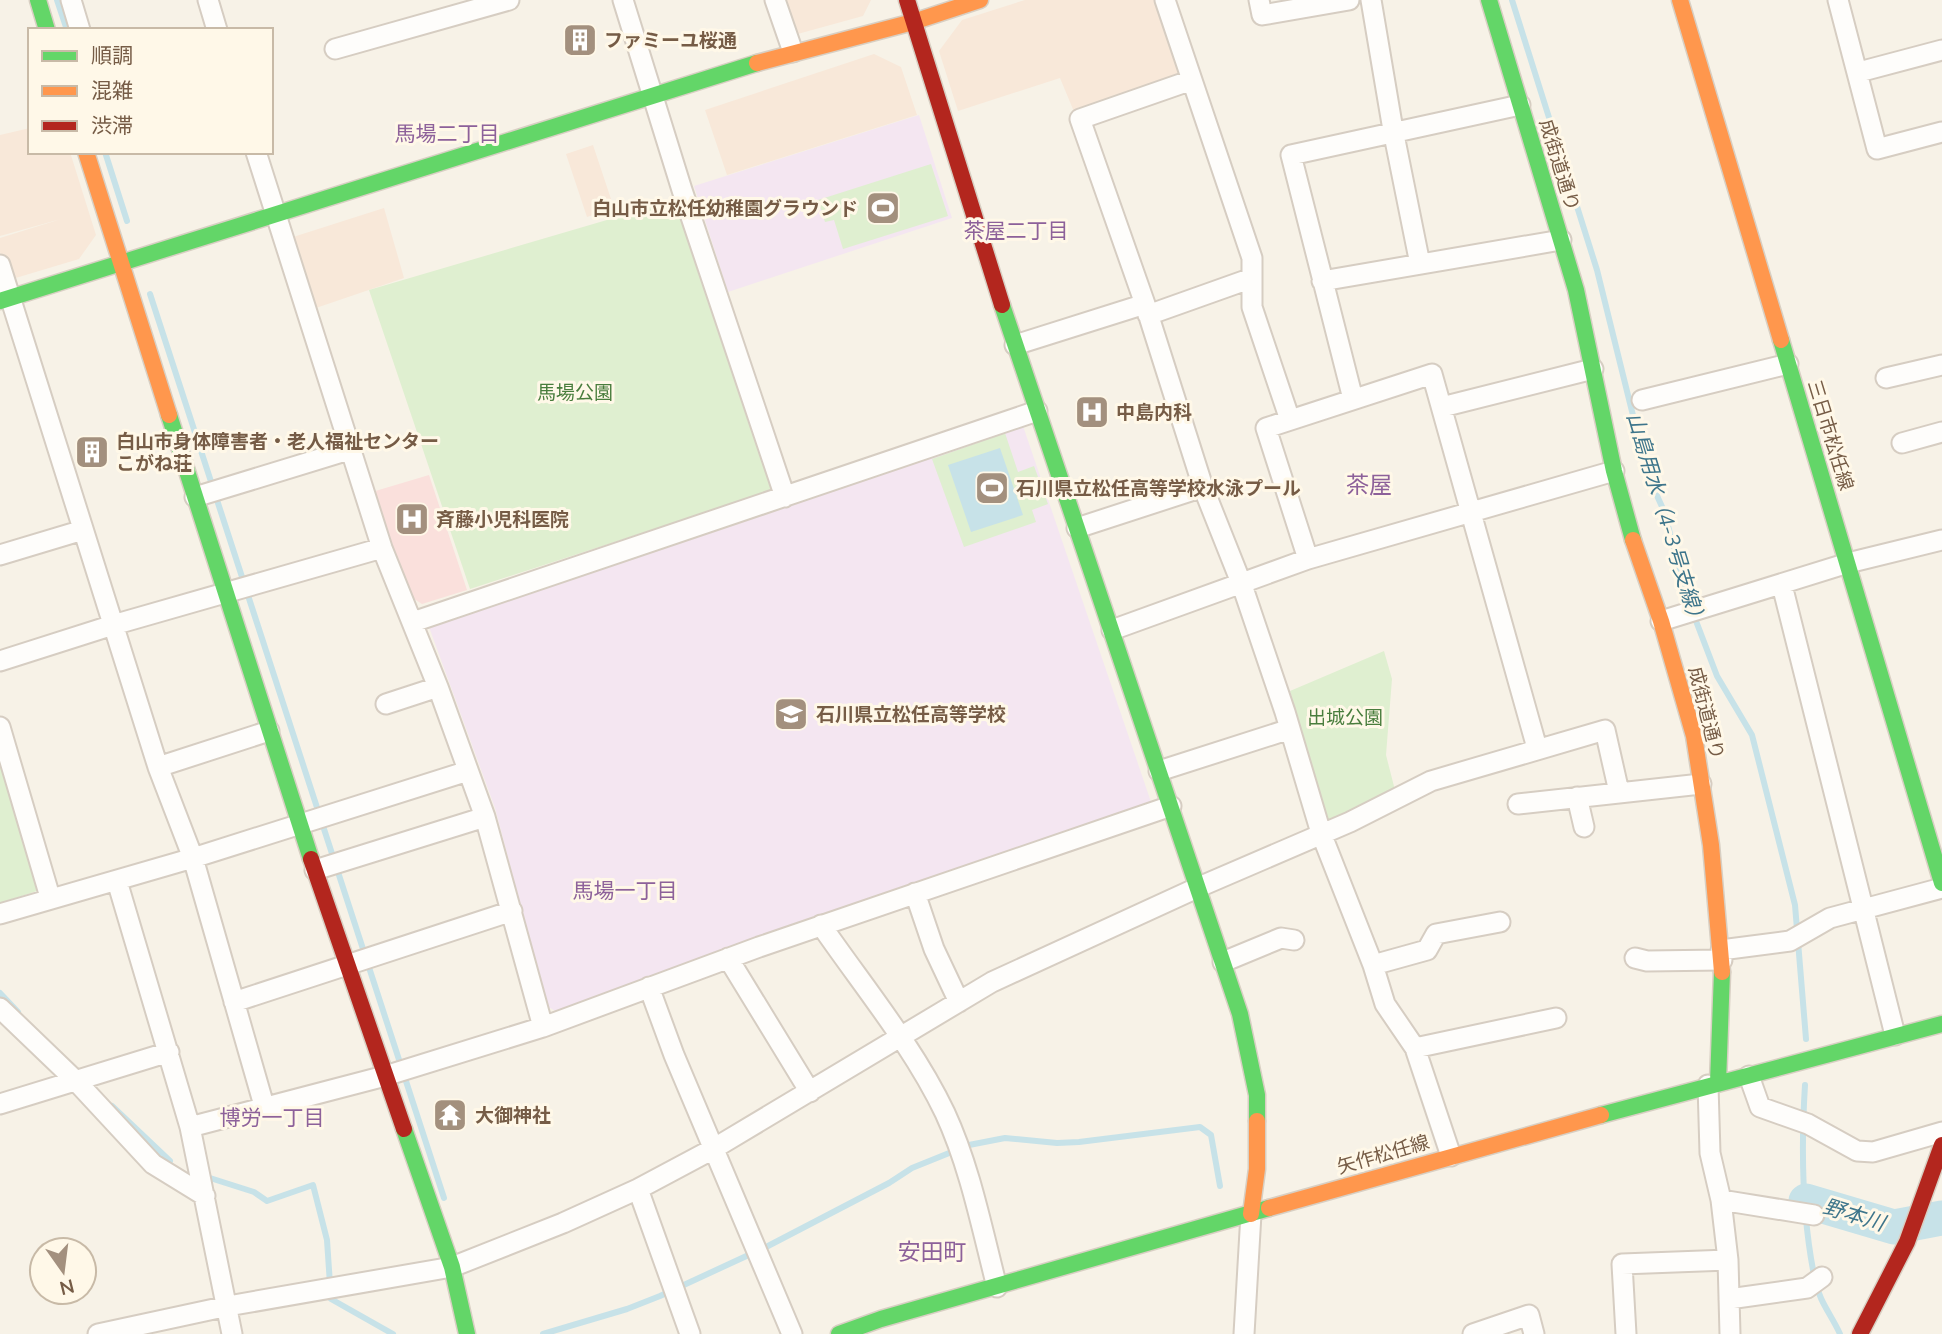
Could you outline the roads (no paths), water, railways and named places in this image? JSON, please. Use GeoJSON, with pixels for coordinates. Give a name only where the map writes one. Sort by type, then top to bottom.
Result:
{"type":"FeatureCollection","features":[{"type":"Feature","properties":{"kind":"street"},"geometry":{"type":"LineString","coordinates":[[38,0],[46,28]]}},
{"type":"Feature","properties":{"kind":"street"},"geometry":{"type":"LineString","coordinates":[[71,0],[79,28]]}},
{"type":"Feature","properties":{"kind":"street"},"geometry":{"type":"LineString","coordinates":[[208,0],[216,28]]}},
{"type":"Feature","properties":{"kind":"street"},"geometry":{"type":"LineString","coordinates":[[335,49],[509,0]]}},
{"type":"Feature","properties":{"kind":"street"},"geometry":{"type":"LineString","coordinates":[[623,0],[652,97],[785,497]]}},
{"type":"Feature","properties":{"kind":"street"},"geometry":{"type":"LineString","coordinates":[[775,0],[793,52]]}},
{"type":"Feature","properties":{"kind":"street"},"geometry":{"type":"LineString","coordinates":[[907,0],[1015,345],[1240,1014],[1257,1095],[1257,1169],[1251,1214],[1244,1334]]}},
{"type":"Feature","properties":{"kind":"street"},"geometry":{"type":"LineString","coordinates":[[5,299],[122,265],[793,52],[913,22],[980,0]]}},
{"type":"Feature","properties":{"kind":"street"},"geometry":{"type":"LineString","coordinates":[[1165,0],[1252,258],[1252,307],[1290,420]]}},
{"type":"Feature","properties":{"kind":"street"},"geometry":{"type":"LineString","coordinates":[[1259,0],[1262,15],[1349,0]]}},
{"type":"Feature","properties":{"kind":"street"},"geometry":{"type":"LineString","coordinates":[[1371,0],[1393,131],[1420,264]]}},
{"type":"Feature","properties":{"kind":"street","name":"成街道通り"},"geometry":{"type":"LineString","coordinates":[[1489,0],[1576,290],[1614,471],[1635,549],[1661,621],[1694,736],[1722,955],[1713,1084]]}},
{"type":"Feature","properties":{"kind":"street","name":"三日市松任線"},"geometry":{"type":"LineString","coordinates":[[1679,0],[1942,885]]}},
{"type":"Feature","properties":{"kind":"street"},"geometry":{"type":"LineString","coordinates":[[1838,0],[1877,149],[1942,132]]}},
{"type":"Feature","properties":{"kind":"street"},"geometry":{"type":"LineString","coordinates":[[1859,72],[1942,50]]}},
{"type":"Feature","properties":{"kind":"street"},"geometry":{"type":"LineString","coordinates":[[1192,80],[1080,119],[1147,309],[1203,488],[1242,585],[1321,833],[1373,965],[1385,1004],[1415,1048],[1451,1156]]}},
{"type":"Feature","properties":{"kind":"street"},"geometry":{"type":"LineString","coordinates":[[1353,399],[1291,155],[1520,105]]}},
{"type":"Feature","properties":{"kind":"street"},"geometry":{"type":"LineString","coordinates":[[87,154],[122,265],[208,493],[239,589],[269,731],[315,820],[397,1072],[452,1267],[467,1334]]}},
{"type":"Feature","properties":{"kind":"street"},"geometry":{"type":"LineString","coordinates":[[257,154],[382,548],[439,687],[485,817],[543,1027]]}},
{"type":"Feature","properties":{"kind":"street"},"geometry":{"type":"LineString","coordinates":[[1322,281],[1560,240]]}},
{"type":"Feature","properties":{"kind":"street"},"geometry":{"type":"LineString","coordinates":[[0,265],[5,299],[83,530],[158,767],[193,858],[265,1109]]}},
{"type":"Feature","properties":{"kind":"street"},"geometry":{"type":"LineString","coordinates":[[1015,345],[1252,278]]}},
{"type":"Feature","properties":{"kind":"street"},"geometry":{"type":"LineString","coordinates":[[1642,400],[1788,364]]}},
{"type":"Feature","properties":{"kind":"street"},"geometry":{"type":"LineString","coordinates":[[1886,379],[1942,365]]}},
{"type":"Feature","properties":{"kind":"street"},"geometry":{"type":"LineString","coordinates":[[1442,407],[1593,369]]}},
{"type":"Feature","properties":{"kind":"street"},"geometry":{"type":"LineString","coordinates":[[1308,559],[1266,428],[1432,374],[1473,510],[1537,748]]}},
{"type":"Feature","properties":{"kind":"street"},"geometry":{"type":"LineString","coordinates":[[413,622],[1037,411]]}},
{"type":"Feature","properties":{"kind":"street"},"geometry":{"type":"LineString","coordinates":[[1902,443],[1942,432]]}},
{"type":"Feature","properties":{"kind":"street"},"geometry":{"type":"LineString","coordinates":[[208,493],[352,449]]}},
{"type":"Feature","properties":{"kind":"street"},"geometry":{"type":"LineString","coordinates":[[1112,630],[1308,559],[1614,471]]}},
{"type":"Feature","properties":{"kind":"street"},"geometry":{"type":"LineString","coordinates":[[1077,528],[1203,488]]}},
{"type":"Feature","properties":{"kind":"street"},"geometry":{"type":"LineString","coordinates":[[0,555],[83,530]]}},
{"type":"Feature","properties":{"kind":"street"},"geometry":{"type":"LineString","coordinates":[[1661,621],[1848,564],[1942,540]]}},
{"type":"Feature","properties":{"kind":"street"},"geometry":{"type":"LineString","coordinates":[[0,661],[113,625],[382,548]]}},
{"type":"Feature","properties":{"kind":"street"},"geometry":{"type":"LineString","coordinates":[[1782,585],[1895,1035]]}},
{"type":"Feature","properties":{"kind":"street"},"geometry":{"type":"LineString","coordinates":[[386,704],[439,687]]}},
{"type":"Feature","properties":{"kind":"street"},"geometry":{"type":"LineString","coordinates":[[0,727],[50,897]]}},
{"type":"Feature","properties":{"kind":"street"},"geometry":{"type":"LineString","coordinates":[[1159,771],[1290,729]]}},
{"type":"Feature","properties":{"kind":"street"},"geometry":{"type":"LineString","coordinates":[[98,1334],[228,1306],[452,1267],[563,1223],[638,1189],[713,1149],[992,982],[1199,887],[1350,822],[1431,780],[1605,730],[1619,792]]}},
{"type":"Feature","properties":{"kind":"street"},"geometry":{"type":"LineString","coordinates":[[158,767],[269,731]]}},
{"type":"Feature","properties":{"kind":"street"},"geometry":{"type":"LineString","coordinates":[[0,914],[50,897],[117,881],[193,858],[468,771]]}},
{"type":"Feature","properties":{"kind":"street"},"geometry":{"type":"LineString","coordinates":[[1518,804],[1702,784]]}},
{"type":"Feature","properties":{"kind":"street"},"geometry":{"type":"LineString","coordinates":[[1577,797],[1584,828]]}},
{"type":"Feature","properties":{"kind":"street"},"geometry":{"type":"LineString","coordinates":[[190,1127],[397,1072],[543,1027],[728,958],[1171,806]]}},
{"type":"Feature","properties":{"kind":"street"},"geometry":{"type":"LineString","coordinates":[[330,865],[485,817]]}},
{"type":"Feature","properties":{"kind":"street"},"geometry":{"type":"LineString","coordinates":[[117,881],[190,1127],[233,1334]]}},
{"type":"Feature","properties":{"kind":"street"},"geometry":{"type":"LineString","coordinates":[[1635,958],[1722,955],[1797,937],[1830,918],[1942,885]]}},
{"type":"Feature","properties":{"kind":"street"},"geometry":{"type":"LineString","coordinates":[[915,893],[933,949],[959,1002]]}},
{"type":"Feature","properties":{"kind":"street"},"geometry":{"type":"LineString","coordinates":[[234,1002],[512,911]]}},
{"type":"Feature","properties":{"kind":"street"},"geometry":{"type":"LineString","coordinates":[[1373,965],[1427,950],[1437,934],[1500,922]]}},
{"type":"Feature","properties":{"kind":"street"},"geometry":{"type":"LineString","coordinates":[[821,926],[899,1038],[944,1112],[959,1149],[997,1287]]}},
{"type":"Feature","properties":{"kind":"street"},"geometry":{"type":"LineString","coordinates":[[1223,962],[1280,938],[1294,940]]}},
{"type":"Feature","properties":{"kind":"street"},"geometry":{"type":"LineString","coordinates":[[728,958],[810,1092]]}},
{"type":"Feature","properties":{"kind":"street"},"geometry":{"type":"LineString","coordinates":[[649,987],[713,1149],[792,1334]]}},
{"type":"Feature","properties":{"kind":"street"},"geometry":{"type":"LineString","coordinates":[[0,1009],[76,1081],[153,1164],[205,1196]]}},
{"type":"Feature","properties":{"kind":"street"},"geometry":{"type":"LineString","coordinates":[[1415,1048],[1556,1018]]}},
{"type":"Feature","properties":{"kind":"street","name":"矢作松任線"},"geometry":{"type":"LineString","coordinates":[[839,1334],[881,1319],[1451,1156],[1942,1024]]}},
{"type":"Feature","properties":{"kind":"street"},"geometry":{"type":"LineString","coordinates":[[0,1104],[169,1052]]}},
{"type":"Feature","properties":{"kind":"street"},"geometry":{"type":"LineString","coordinates":[[1749,1076],[1760,1107],[1802,1121],[1838,1142],[1865,1151],[1942,1132]]}},
{"type":"Feature","properties":{"kind":"street"},"geometry":{"type":"LineString","coordinates":[[1713,1084],[1710,1153],[1721,1200],[1728,1260],[1730,1334]]}},
{"type":"Feature","properties":{"kind":"street"},"geometry":{"type":"LineString","coordinates":[[1860,1334],[1877,1308],[1909,1240],[1922,1210],[1942,1145]]}},
{"type":"Feature","properties":{"kind":"street"},"geometry":{"type":"LineString","coordinates":[[638,1189],[690,1334]]}},
{"type":"Feature","properties":{"kind":"street"},"geometry":{"type":"LineString","coordinates":[[1721,1200],[1808,1214]]}},
{"type":"Feature","properties":{"kind":"street"},"geometry":{"type":"LineString","coordinates":[[1625,1334],[1622,1264],[1728,1260]]}},
{"type":"Feature","properties":{"kind":"street"},"geometry":{"type":"LineString","coordinates":[[1729,1299],[1815,1283]]}},
{"type":"Feature","properties":{"kind":"street"},"geometry":{"type":"LineString","coordinates":[[1473,1334],[1529,1315],[1534,1334]]}},
{"type":"Feature","properties":{"kind":"water"},"geometry":{"type":"Polygon","coordinates":[[[1000,448],[1023,515],[971,532],[948,465],[1000,448]]]}},
{"type":"Feature","properties":{"kind":"waterway"},"geometry":{"type":"LineString","coordinates":[[57,0],[66,28]]}},
{"type":"Feature","properties":{"kind":"waterway","name":"山島用水（4-3号支線）"},"geometry":{"type":"LineString","coordinates":[[1512,0],[1597,270],[1648,476],[1664,511],[1688,600],[1717,676],[1752,735],[1795,905],[1806,1039]]}},
{"type":"Feature","properties":{"kind":"waterway"},"geometry":{"type":"LineString","coordinates":[[106,154],[127,221]]}},
{"type":"Feature","properties":{"kind":"waterway"},"geometry":{"type":"LineString","coordinates":[[150,294],[444,1198]]}},
{"type":"Feature","properties":{"kind":"waterway"},"geometry":{"type":"LineString","coordinates":[[0,993],[18,1012]]}},
{"type":"Feature","properties":{"kind":"waterway"},"geometry":{"type":"LineString","coordinates":[[1805,1085],[1803,1134],[1807,1232],[1819,1295],[1840,1334]]}},
{"type":"Feature","properties":{"kind":"waterway"},"geometry":{"type":"LineString","coordinates":[[112,1106],[170,1161]]}},
{"type":"Feature","properties":{"kind":"waterway"},"geometry":{"type":"LineString","coordinates":[[543,1334],[627,1309],[660,1296],[768,1246],[889,1183],[912,1168],[969,1145],[1005,1138],[1057,1143],[1079,1142],[1200,1127],[1211,1135],[1220,1186]]}},
{"type":"Feature","properties":{"kind":"waterway"},"geometry":{"type":"LineString","coordinates":[[210,1178],[254,1192],[267,1201],[313,1185],[327,1240],[331,1299],[393,1334]]}},
{"type":"Feature","properties":{"kind":"waterway","name":"野本川"},"geometry":{"type":"LineString","coordinates":[[1806,1201],[1894,1227],[1942,1218]]}},
{"type":"Feature","properties":{"kind":"place","name":"ファミーユ桜通"},"geometry":{"type":"Point","coordinates":[580,40]}},
{"type":"Feature","properties":{"kind":"place","name":"白山市立松任幼稚園グラウンド"},"geometry":{"type":"Point","coordinates":[883,208]}},
{"type":"Feature","properties":{"kind":"place","name":"中島内科"},"geometry":{"type":"Point","coordinates":[1092,412]}},
{"type":"Feature","properties":{"kind":"place","name":"白山市身体障害者・老人福祉センター こがね荘"},"geometry":{"type":"Point","coordinates":[92,452]}},
{"type":"Feature","properties":{"kind":"place","name":"石川県立松任高等学校水泳プール"},"geometry":{"type":"Point","coordinates":[992,488]}},
{"type":"Feature","properties":{"kind":"place","name":"斉藤小児科医院"},"geometry":{"type":"Point","coordinates":[412,519]}},
{"type":"Feature","properties":{"kind":"place","name":"石川県立松任高等学校"},"geometry":{"type":"Point","coordinates":[791,714]}},
{"type":"Feature","properties":{"kind":"place","name":"大御神社"},"geometry":{"type":"Point","coordinates":[450,1115]}},
{"type":"Feature","properties":{"kind":"district","name":"馬場二丁目"},"geometry":{"type":"Point","coordinates":[447,134]}},
{"type":"Feature","properties":{"kind":"district","name":"茶屋二丁目"},"geometry":{"type":"Point","coordinates":[1016,231]}},
{"type":"Feature","properties":{"kind":"district","name":"茶屋"},"geometry":{"type":"Point","coordinates":[1369,485]}},
{"type":"Feature","properties":{"kind":"district","name":"馬場一丁目"},"geometry":{"type":"Point","coordinates":[625,891]}},
{"type":"Feature","properties":{"kind":"district","name":"博労一丁目"},"geometry":{"type":"Point","coordinates":[272,1118]}},
{"type":"Feature","properties":{"kind":"district","name":"安田町"},"geometry":{"type":"Point","coordinates":[932,1252]}},
{"type":"Feature","properties":{"kind":"park label","name":"馬場公園"},"geometry":{"type":"Point","coordinates":[575,392]}},
{"type":"Feature","properties":{"kind":"park label","name":"出城公園"},"geometry":{"type":"Point","coordinates":[1345,717]}}]}
